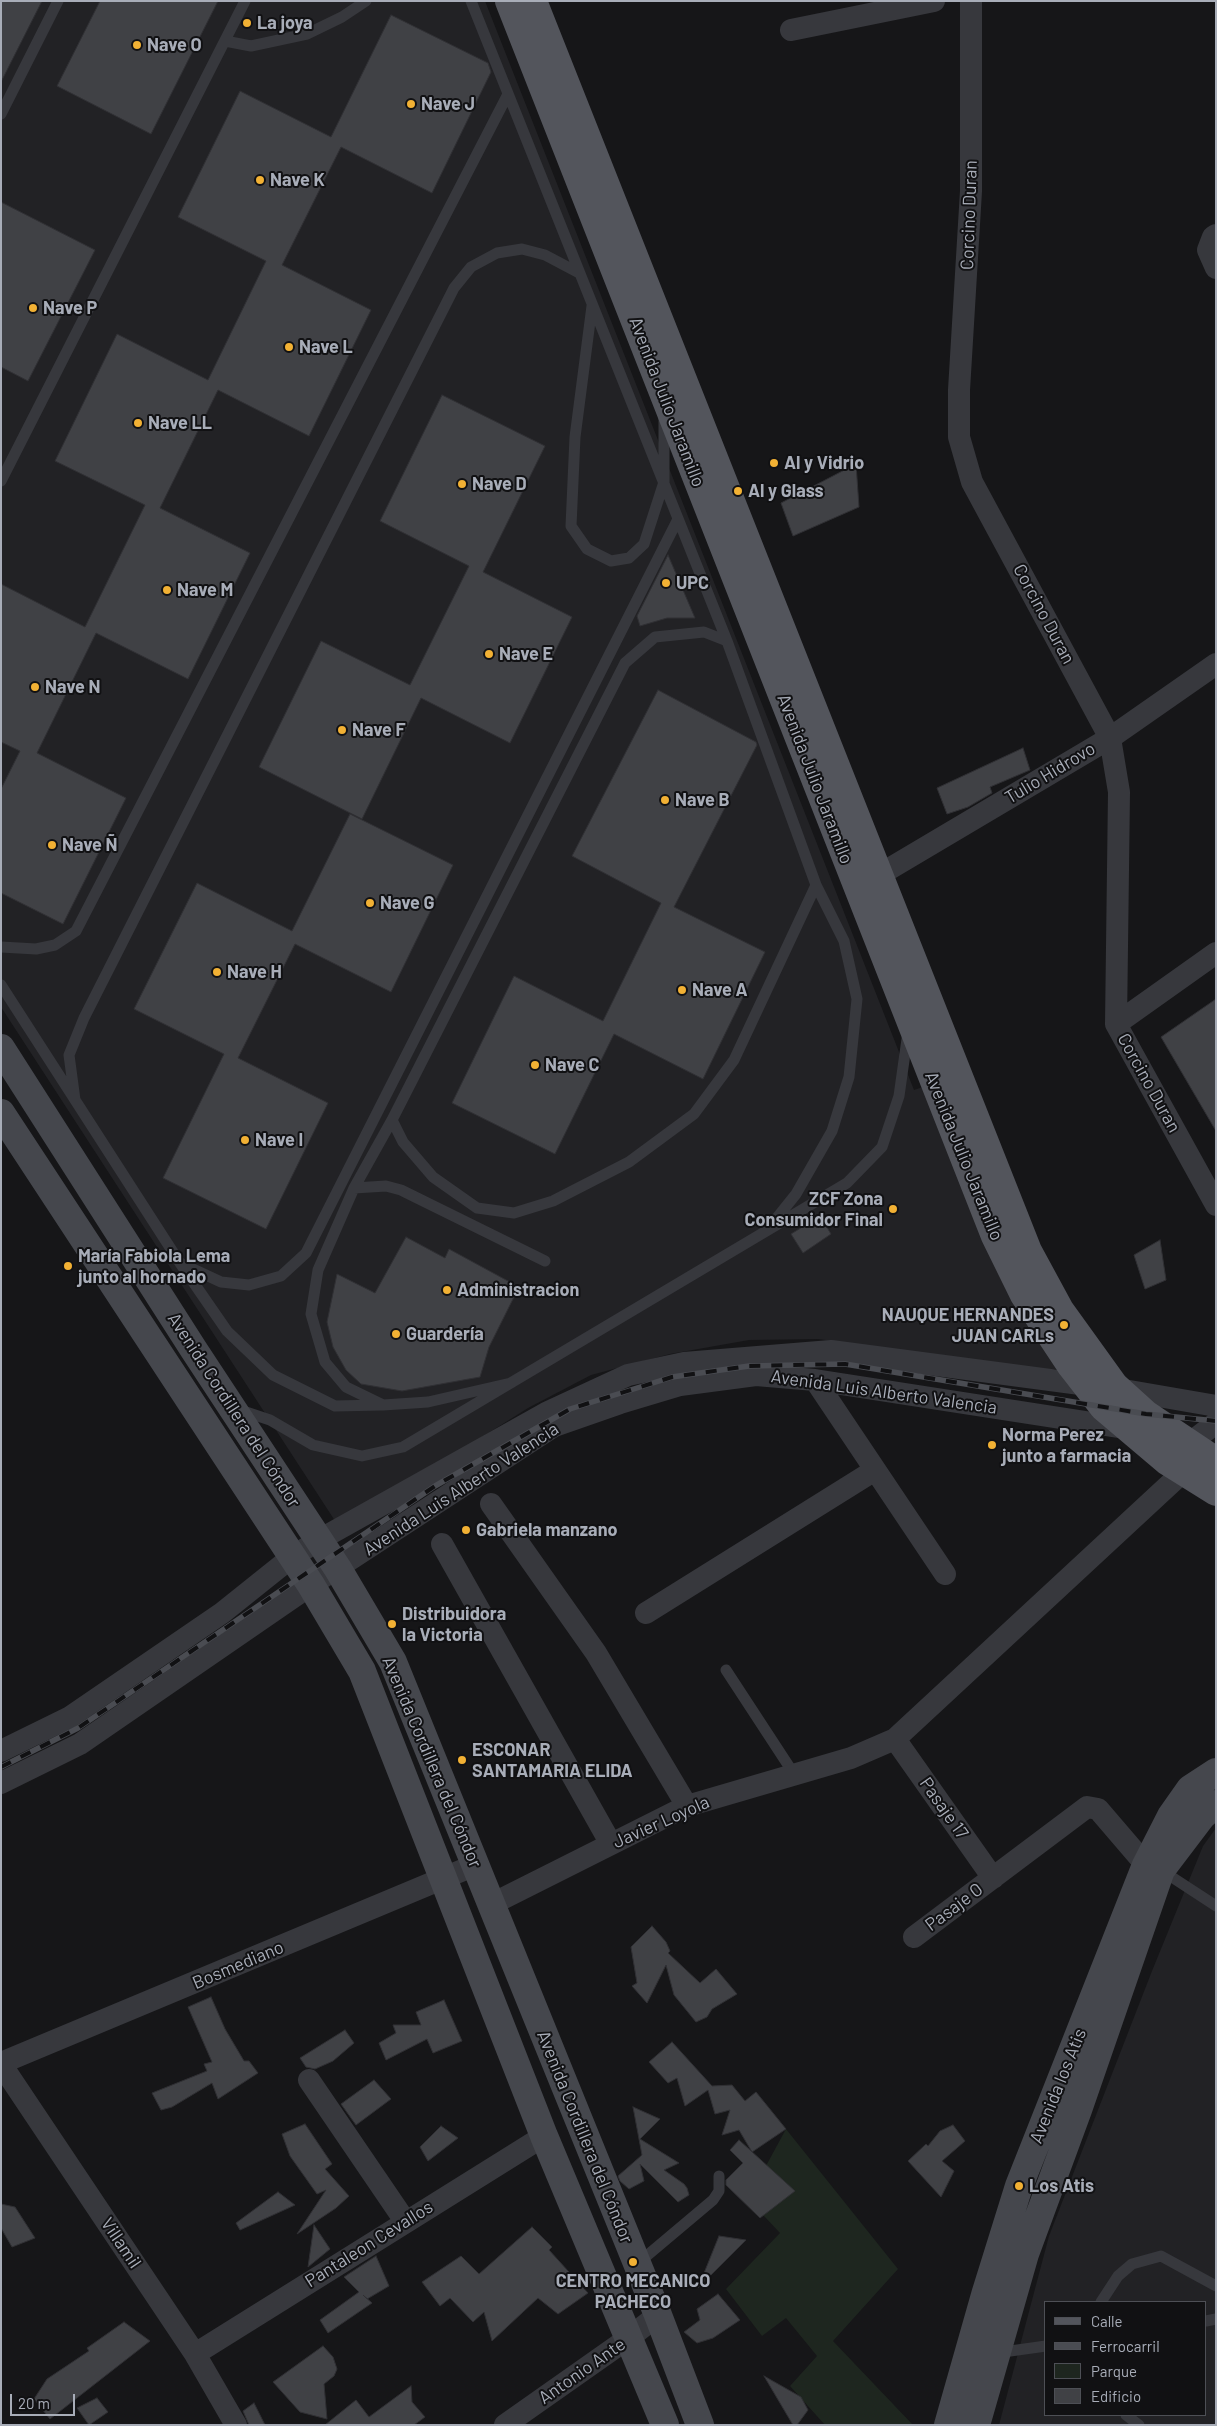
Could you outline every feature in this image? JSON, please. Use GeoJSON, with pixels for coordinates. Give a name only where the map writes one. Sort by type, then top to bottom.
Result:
{"type":"FeatureCollection","features":[{"type":"Feature","properties":{"kind":"main road","name":"Avenida Julio Jaramillo"},"geometry":{"type":"LineString","coordinates":[[510,1],[994,1236],[1024,1295],[1103,1407],[1168,1462],[1216,1492]]}},
{"type":"Feature","properties":{"kind":"main road","name":"Avenida Julio Jaramillo"},"geometry":{"type":"LineString","coordinates":[[533,1],[1028,1251],[1060,1310],[1118,1389],[1146,1414],[1203,1445],[1216,1461]]}},
{"type":"Feature","properties":{"kind":"street"},"geometry":{"type":"LineString","coordinates":[[791,30],[934,1]]}},
{"type":"Feature","properties":{"kind":"street","name":"Corcino Duran"},"geometry":{"type":"LineString","coordinates":[[971,1],[971,192],[959,390],[959,438],[972,482],[1110,738],[1119,792],[1116,1024],[1216,1205]]}},
{"type":"Feature","properties":{"kind":"street"},"geometry":{"type":"LineString","coordinates":[[1216,235],[1213,237],[1208,250],[1216,268]]}},
{"type":"Feature","properties":{"kind":"street","name":"Tulio Hidrovo"},"geometry":{"type":"LineString","coordinates":[[880,874],[1110,738],[1216,664]]}},
{"type":"Feature","properties":{"kind":"street"},"geometry":{"type":"LineString","coordinates":[[1116,1024],[1216,952]]}},
{"type":"Feature","properties":{"kind":"street","name":"Avenida Cordillera del Cóndor"},"geometry":{"type":"LineString","coordinates":[[1,1048],[338,1569],[393,1662],[658,2315],[700,2425]]}},
{"type":"Feature","properties":{"kind":"street","name":"Avenida Cordillera del Cóndor"},"geometry":{"type":"LineString","coordinates":[[5,1125],[311,1585],[362,1671],[544,2136],[630,2337],[665,2425]]}},
{"type":"Feature","properties":{"kind":"street","name":"Avenida Luis Alberto Valencia"},"geometry":{"type":"LineString","coordinates":[[1,1751],[70,1717],[222,1614],[292,1557],[318,1540],[546,1413],[628,1375],[684,1363],[831,1351],[1118,1389],[1216,1406]]}},
{"type":"Feature","properties":{"kind":"street","name":"Avenida Luis Alberto Valencia"},"geometry":{"type":"LineString","coordinates":[[1,1783],[80,1744],[311,1585],[554,1426],[680,1385],[756,1375],[815,1380],[1127,1428],[1203,1445]]}},
{"type":"Feature","properties":{"kind":"street"},"geometry":{"type":"LineString","coordinates":[[815,1380],[945,1574]]}},
{"type":"Feature","properties":{"kind":"street"},"geometry":{"type":"LineString","coordinates":[[1203,1445],[1216,1423]]}},
{"type":"Feature","properties":{"kind":"street"},"geometry":{"type":"LineString","coordinates":[[646,1613],[875,1470]]}},
{"type":"Feature","properties":{"kind":"street","name":"Javier Loyola"},"geometry":{"type":"LineString","coordinates":[[490,1905],[687,1806],[851,1758],[895,1739],[1184,1472]]}},
{"type":"Feature","properties":{"kind":"street"},"geometry":{"type":"LineString","coordinates":[[491,1504],[596,1653],[687,1806]]}},
{"type":"Feature","properties":{"kind":"street"},"geometry":{"type":"LineString","coordinates":[[442,1544],[611,1844]]}},
{"type":"Feature","properties":{"kind":"street","name":"Pasaje 17"},"geometry":{"type":"LineString","coordinates":[[895,1739],[993,1878]]}},
{"type":"Feature","properties":{"kind":"street","name":"Avenida los Atis"},"geometry":{"type":"LineString","coordinates":[[948,2425],[984,2348],[1024,2254],[1078,2110],[1153,1867],[1171,1816],[1190,1789],[1216,1772]]}},
{"type":"Feature","properties":{"kind":"street","name":"Avenida los Atis"},"geometry":{"type":"LineString","coordinates":[[1153,1867],[1216,1804]]}},
{"type":"Feature","properties":{"kind":"street","name":"Pasaje O"},"geometry":{"type":"LineString","coordinates":[[914,1937],[1087,1807],[1098,1809],[1153,1867]]}},
{"type":"Feature","properties":{"kind":"street","name":"Bosmediano"},"geometry":{"type":"LineString","coordinates":[[1,2064],[475,1866]]}},
{"type":"Feature","properties":{"kind":"street","name":"Villamil"},"geometry":{"type":"LineString","coordinates":[[1,2064],[195,2354],[236,2425]]}},
{"type":"Feature","properties":{"kind":"street"},"geometry":{"type":"LineString","coordinates":[[309,2080],[405,2221]]}},
{"type":"Feature","properties":{"kind":"street","name":"Pantaleon Cevallos"},"geometry":{"type":"LineString","coordinates":[[195,2354],[405,2221],[544,2136]]}},
{"type":"Feature","properties":{"kind":"street","name":"Antonio Ante"},"geometry":{"type":"LineString","coordinates":[[505,2425],[630,2337],[658,2315]]}},
{"type":"Feature","properties":{"kind":"street","name":"Avenida los Atis"},"geometry":{"type":"LineString","coordinates":[[976,2425],[984,2348]]}},
{"type":"Feature","properties":{"kind":"lane"},"geometry":{"type":"LineString","coordinates":[[1,114],[58,1]]}},
{"type":"Feature","properties":{"kind":"lane"},"geometry":{"type":"LineString","coordinates":[[1,481],[245,1]]}},
{"type":"Feature","properties":{"kind":"lane"},"geometry":{"type":"LineString","coordinates":[[225,41],[251,46],[307,34],[342,17],[366,1]]}},
{"type":"Feature","properties":{"kind":"lane"},"geometry":{"type":"LineString","coordinates":[[470,2],[664,482],[726,641],[816,884],[844,941],[857,998],[849,1077],[832,1131],[796,1194],[766,1231]]}},
{"type":"Feature","properties":{"kind":"lane"},"geometry":{"type":"LineString","coordinates":[[1,947],[36,949],[55,945],[76,931],[508,94]]}},
{"type":"Feature","properties":{"kind":"lane"},"geometry":{"type":"LineString","coordinates":[[75,1100],[69,1055],[84,1018],[454,288],[471,267],[497,253],[522,249],[545,255],[580,272]]}},
{"type":"Feature","properties":{"kind":"lane"},"geometry":{"type":"LineString","coordinates":[[592,305],[575,438],[571,526],[587,549],[611,561],[629,558],[644,544],[664,482],[664,394]]}},
{"type":"Feature","properties":{"kind":"lane"},"geometry":{"type":"LineString","coordinates":[[180,1263],[221,1282],[249,1285],[281,1276],[306,1253],[678,519]]}},
{"type":"Feature","properties":{"kind":"lane"},"geometry":{"type":"LineString","coordinates":[[383,1405],[346,1387],[325,1362],[311,1314],[318,1270],[354,1188],[392,1120],[625,663],[655,638],[704,632],[726,641]]}},
{"type":"Feature","properties":{"kind":"lane"},"geometry":{"type":"LineString","coordinates":[[392,1120],[404,1142],[433,1177],[477,1208],[514,1213],[554,1201],[629,1162],[694,1114],[734,1060],[816,884]]}},
{"type":"Feature","properties":{"kind":"lane"},"geometry":{"type":"LineString","coordinates":[[1,985],[180,1263],[227,1331],[273,1375],[335,1406],[428,1402],[511,1383]]}},
{"type":"Feature","properties":{"kind":"lane"},"geometry":{"type":"LineString","coordinates":[[1,1000],[18,1012]]}},
{"type":"Feature","properties":{"kind":"lane"},"geometry":{"type":"LineString","coordinates":[[233,1408],[270,1420],[313,1446],[362,1456],[403,1446],[847,1183],[882,1147],[899,1096],[910,1018]]}},
{"type":"Feature","properties":{"kind":"lane"},"geometry":{"type":"LineString","coordinates":[[354,1188],[386,1186],[401,1190],[545,1261]]}},
{"type":"Feature","properties":{"kind":"lane"},"geometry":{"type":"LineString","coordinates":[[726,1670],[794,1774]]}},
{"type":"Feature","properties":{"kind":"lane"},"geometry":{"type":"LineString","coordinates":[[1153,1867],[1216,1906]]}},
{"type":"Feature","properties":{"kind":"lane"},"geometry":{"type":"LineString","coordinates":[[637,2264],[713,2200],[719,2191],[719,2176]]}},
{"type":"Feature","properties":{"kind":"lane"},"geometry":{"type":"LineString","coordinates":[[1102,2301],[1118,2276],[1132,2264],[1161,2256],[1216,2286]]}},
{"type":"Feature","properties":{"kind":"lane"},"geometry":{"type":"LineString","coordinates":[[984,2348],[1044,2346]]}},
{"type":"Feature","properties":{"kind":"lane"},"geometry":{"type":"LineString","coordinates":[[1127,2416],[1139,2425]]}},
{"type":"Feature","properties":{"kind":"shaded area"},"geometry":{"type":"Polygon","coordinates":[[[42,1],[485,1],[914,1090],[935,1083],[1071,1366],[1050,1370],[818,1339],[749,1340],[670,1354],[591,1375],[528,1408],[339,1527],[1,1007],[1,82],[42,1]]]}},
{"type":"Feature","properties":{"kind":"shaded area"},"geometry":{"type":"Polygon","coordinates":[[[1216,1828],[1216,2425],[999,2425],[1049,2236],[1152,1971],[1203,1846],[1216,1828]]]}},
{"type":"Feature","properties":{"kind":"green space"},"geometry":{"type":"Polygon","coordinates":[[[786,2129],[898,2269],[833,2341],[913,2425],[825,2425],[790,2386],[817,2356],[786,2318],[762,2336],[726,2289],[780,2233],[748,2199],[786,2129]]]}},
{"type":"Feature","properties":{"kind":"building"},"geometry":{"type":"Polygon","coordinates":[[[1,1],[42,1],[1,82],[1,1]]]}},
{"type":"Feature","properties":{"kind":"building","name":"Nave O"},"geometry":{"type":"Polygon","coordinates":[[[100,1],[218,1],[151,134],[57,86],[100,1]]]}},
{"type":"Feature","properties":{"kind":"building"},"geometry":{"type":"Polygon","coordinates":[[[391,15],[488,63],[491,72],[432,193],[341,147],[282,265],[371,310],[309,436],[218,390],[160,508],[250,553],[188,679],[96,633],[37,753],[126,798],[63,924],[1,893],[1,789],[20,751],[1,742],[1,584],[85,627],[145,505],[55,461],[117,334],[208,380],[266,261],[178,217],[240,91],[331,137],[391,15]]]}},
{"type":"Feature","properties":{"kind":"building","name":"Nave P"},"geometry":{"type":"Polygon","coordinates":[[[1,202],[95,250],[28,381],[1,367],[1,202]]]}},
{"type":"Feature","properties":{"kind":"building"},"geometry":{"type":"Polygon","coordinates":[[[442,395],[545,446],[483,572],[572,617],[510,743],[421,698],[362,819],[259,767],[321,641],[410,685],[469,566],[380,521],[442,395]]]}},
{"type":"Feature","properties":{"kind":"building"},"geometry":{"type":"Polygon","coordinates":[[[856,464],[859,507],[793,536],[781,503],[856,464]]]}},
{"type":"Feature","properties":{"kind":"building","name":"UPC"},"geometry":{"type":"Polygon","coordinates":[[[668,555],[695,618],[667,618],[640,626],[637,616],[668,555]]]}},
{"type":"Feature","properties":{"kind":"building"},"geometry":{"type":"Polygon","coordinates":[[[658,690],[756,742],[757,745],[674,907],[765,952],[703,1079],[614,1034],[555,1154],[452,1103],[514,976],[603,1021],[661,903],[572,856],[658,690]]]}},
{"type":"Feature","properties":{"kind":"building"},"geometry":{"type":"Polygon","coordinates":[[[1023,748],[1030,770],[990,787],[992,793],[968,807],[947,814],[937,788],[1023,748]]]}},
{"type":"Feature","properties":{"kind":"building"},"geometry":{"type":"Polygon","coordinates":[[[350,814],[453,865],[391,992],[295,944],[238,1058],[328,1103],[266,1229],[163,1178],[224,1054],[134,1009],[197,883],[292,931],[350,814]]]}},
{"type":"Feature","properties":{"kind":"building"},"geometry":{"type":"Polygon","coordinates":[[[1216,999],[1216,1131],[1161,1037],[1216,999]]]}},
{"type":"Feature","properties":{"kind":"building"},"geometry":{"type":"Polygon","coordinates":[[[820,1216],[831,1234],[803,1253],[791,1234],[820,1216]]]}},
{"type":"Feature","properties":{"kind":"building"},"geometry":{"type":"Polygon","coordinates":[[[406,1237],[445,1258],[449,1249],[519,1287],[489,1347],[480,1377],[402,1391],[361,1384],[346,1370],[333,1347],[327,1322],[337,1274],[375,1293],[406,1237]]]}},
{"type":"Feature","properties":{"kind":"building"},"geometry":{"type":"Polygon","coordinates":[[[1160,1240],[1166,1280],[1145,1289],[1134,1255],[1160,1240]]]}},
{"type":"Feature","properties":{"kind":"building"},"geometry":{"type":"Polygon","coordinates":[[[652,1926],[666,1942],[670,1951],[668,1953],[700,1983],[716,1969],[737,1994],[712,2009],[707,2017],[696,2022],[674,1995],[666,1965],[647,2003],[632,1986],[637,1983],[631,1947],[652,1926]]]}},
{"type":"Feature","properties":{"kind":"building"},"geometry":{"type":"Polygon","coordinates":[[[211,1997],[225,2029],[244,2061],[249,2061],[258,2073],[218,2099],[212,2083],[172,2107],[161,2110],[152,2093],[207,2071],[204,2064],[212,2062],[188,2007],[211,1997]]]}},
{"type":"Feature","properties":{"kind":"building"},"geometry":{"type":"Polygon","coordinates":[[[444,2000],[462,2041],[433,2053],[427,2039],[386,2060],[379,2043],[396,2033],[393,2025],[421,2025],[416,2012],[444,2000]]]}},
{"type":"Feature","properties":{"kind":"building"},"geometry":{"type":"Polygon","coordinates":[[[345,2030],[354,2043],[333,2061],[315,2069],[306,2067],[300,2058],[345,2030]]]}},
{"type":"Feature","properties":{"kind":"building"},"geometry":{"type":"Polygon","coordinates":[[[672,2042],[712,2086],[732,2085],[745,2101],[756,2092],[786,2129],[752,2152],[739,2130],[722,2135],[730,2110],[715,2114],[708,2090],[685,2106],[677,2078],[668,2083],[649,2062],[672,2042]]]}},
{"type":"Feature","properties":{"kind":"building"},"geometry":{"type":"Polygon","coordinates":[[[374,2080],[391,2099],[356,2125],[341,2104],[374,2080]]]}},
{"type":"Feature","properties":{"kind":"building"},"geometry":{"type":"Polygon","coordinates":[[[633,2107],[660,2119],[640,2139],[679,2163],[664,2170],[687,2188],[689,2195],[678,2202],[640,2164],[644,2181],[629,2189],[620,2181],[618,2176],[642,2155],[633,2107]]]}},
{"type":"Feature","properties":{"kind":"building"},"geometry":{"type":"Polygon","coordinates":[[[305,2124],[332,2164],[325,2169],[349,2196],[336,2208],[297,2234],[326,2190],[317,2194],[290,2156],[282,2134],[305,2124]]]}},
{"type":"Feature","properties":{"kind":"building"},"geometry":{"type":"Polygon","coordinates":[[[953,2125],[965,2141],[942,2161],[954,2171],[941,2197],[908,2161],[926,2144],[928,2146],[940,2131],[953,2125]]]}},
{"type":"Feature","properties":{"kind":"building"},"geometry":{"type":"Polygon","coordinates":[[[441,2126],[458,2138],[428,2161],[420,2147],[441,2126]]]}},
{"type":"Feature","properties":{"kind":"building"},"geometry":{"type":"Polygon","coordinates":[[[739,2140],[795,2191],[760,2218],[726,2185],[726,2180],[743,2163],[730,2150],[739,2140]]]}},
{"type":"Feature","properties":{"kind":"building"},"geometry":{"type":"Polygon","coordinates":[[[278,2192],[295,2205],[240,2230],[236,2223],[278,2192]]]}},
{"type":"Feature","properties":{"kind":"building"},"geometry":{"type":"Polygon","coordinates":[[[1,2204],[15,2207],[35,2238],[12,2247],[1,2228],[1,2204]]]}},
{"type":"Feature","properties":{"kind":"building"},"geometry":{"type":"Polygon","coordinates":[[[314,2225],[330,2249],[308,2267],[314,2225]]]}},
{"type":"Feature","properties":{"kind":"building"},"geometry":{"type":"Polygon","coordinates":[[[532,2227],[552,2247],[549,2250],[588,2293],[558,2314],[538,2298],[492,2341],[484,2312],[473,2322],[450,2298],[440,2306],[422,2282],[461,2256],[479,2274],[532,2227]]]}},
{"type":"Feature","properties":{"kind":"building"},"geometry":{"type":"Polygon","coordinates":[[[719,2236],[746,2240],[698,2288],[719,2236]]]}},
{"type":"Feature","properties":{"kind":"building"},"geometry":{"type":"Polygon","coordinates":[[[376,2256],[389,2286],[367,2299],[372,2303],[328,2333],[320,2320],[359,2292],[344,2277],[376,2256]]]}},
{"type":"Feature","properties":{"kind":"building"},"geometry":{"type":"Polygon","coordinates":[[[718,2294],[740,2320],[713,2338],[697,2343],[684,2332],[700,2320],[697,2309],[718,2294]]]}},
{"type":"Feature","properties":{"kind":"building"},"geometry":{"type":"Polygon","coordinates":[[[124,2322],[150,2341],[50,2419],[34,2399],[47,2379],[89,2351],[87,2348],[124,2322]]]}},
{"type":"Feature","properties":{"kind":"building"},"geometry":{"type":"Polygon","coordinates":[[[323,2346],[333,2357],[337,2369],[334,2376],[324,2384],[327,2419],[300,2412],[273,2382],[323,2346]]]}},
{"type":"Feature","properties":{"kind":"building"},"geometry":{"type":"Polygon","coordinates":[[[764,2376],[801,2397],[808,2410],[797,2425],[793,2425],[764,2376]]]}},
{"type":"Feature","properties":{"kind":"building"},"geometry":{"type":"Polygon","coordinates":[[[411,2386],[412,2402],[425,2417],[414,2425],[325,2425],[356,2400],[369,2417],[411,2386]]]}},
{"type":"Feature","properties":{"kind":"building"},"geometry":{"type":"Polygon","coordinates":[[[97,2398],[108,2412],[89,2425],[77,2408],[97,2398]]]}},
{"type":"Feature","properties":{"kind":"building"},"geometry":{"type":"Polygon","coordinates":[[[254,2403],[265,2425],[249,2425],[243,2411],[254,2403]]]}},
{"type":"Feature","properties":{"kind":"railway"},"geometry":{"type":"LineString","coordinates":[[1,1767],[78,1728],[435,1486],[570,1409],[672,1377],[749,1366],[845,1364],[1146,1414],[1216,1421]]}},
{"type":"Feature","properties":{"kind":"place","name":"La joya"},"geometry":{"type":"Point","coordinates":[247,23]}},
{"type":"Feature","properties":{"kind":"place","name":"Nave O"},"geometry":{"type":"Point","coordinates":[137,45]}},
{"type":"Feature","properties":{"kind":"place","name":"Nave J"},"geometry":{"type":"Point","coordinates":[411,104]}},
{"type":"Feature","properties":{"kind":"place","name":"Nave K"},"geometry":{"type":"Point","coordinates":[260,180]}},
{"type":"Feature","properties":{"kind":"place","name":"Nave P"},"geometry":{"type":"Point","coordinates":[33,308]}},
{"type":"Feature","properties":{"kind":"place","name":"Nave L"},"geometry":{"type":"Point","coordinates":[289,347]}},
{"type":"Feature","properties":{"kind":"place","name":"Nave LL"},"geometry":{"type":"Point","coordinates":[138,423]}},
{"type":"Feature","properties":{"kind":"place","name":"Al y Vidrio"},"geometry":{"type":"Point","coordinates":[774,463]}},
{"type":"Feature","properties":{"kind":"place","name":"Nave D"},"geometry":{"type":"Point","coordinates":[462,484]}},
{"type":"Feature","properties":{"kind":"place","name":"Al y Glass"},"geometry":{"type":"Point","coordinates":[738,491]}},
{"type":"Feature","properties":{"kind":"place","name":"UPC"},"geometry":{"type":"Point","coordinates":[666,583]}},
{"type":"Feature","properties":{"kind":"place","name":"Nave M"},"geometry":{"type":"Point","coordinates":[167,590]}},
{"type":"Feature","properties":{"kind":"place","name":"Nave E"},"geometry":{"type":"Point","coordinates":[489,654]}},
{"type":"Feature","properties":{"kind":"place","name":"Nave N"},"geometry":{"type":"Point","coordinates":[35,687]}},
{"type":"Feature","properties":{"kind":"place","name":"Nave F"},"geometry":{"type":"Point","coordinates":[342,730]}},
{"type":"Feature","properties":{"kind":"place","name":"Nave B"},"geometry":{"type":"Point","coordinates":[665,800]}},
{"type":"Feature","properties":{"kind":"place","name":"Nave Ñ"},"geometry":{"type":"Point","coordinates":[52,845]}},
{"type":"Feature","properties":{"kind":"place","name":"Nave G"},"geometry":{"type":"Point","coordinates":[370,903]}},
{"type":"Feature","properties":{"kind":"place","name":"Nave H"},"geometry":{"type":"Point","coordinates":[217,972]}},
{"type":"Feature","properties":{"kind":"place","name":"Nave A"},"geometry":{"type":"Point","coordinates":[682,990]}},
{"type":"Feature","properties":{"kind":"place","name":"Nave C"},"geometry":{"type":"Point","coordinates":[535,1065]}},
{"type":"Feature","properties":{"kind":"place","name":"Nave I"},"geometry":{"type":"Point","coordinates":[245,1140]}},
{"type":"Feature","properties":{"kind":"place","name":"ZCF Zona Consumidor Final"},"geometry":{"type":"Point","coordinates":[893,1209]}},
{"type":"Feature","properties":{"kind":"place","name":"María Fabiola Lema junto al hornado"},"geometry":{"type":"Point","coordinates":[68,1266]}},
{"type":"Feature","properties":{"kind":"place","name":"Administracion"},"geometry":{"type":"Point","coordinates":[447,1290]}},
{"type":"Feature","properties":{"kind":"place","name":"NAUQUE HERNANDES JUAN CARLs"},"geometry":{"type":"Point","coordinates":[1064,1325]}},
{"type":"Feature","properties":{"kind":"place","name":"Guardería"},"geometry":{"type":"Point","coordinates":[396,1334]}},
{"type":"Feature","properties":{"kind":"place","name":"Norma Perez junto a farmacia"},"geometry":{"type":"Point","coordinates":[992,1445]}},
{"type":"Feature","properties":{"kind":"place","name":"Gabriela manzano"},"geometry":{"type":"Point","coordinates":[466,1530]}},
{"type":"Feature","properties":{"kind":"place","name":"Distribuidora la Victoria"},"geometry":{"type":"Point","coordinates":[392,1624]}},
{"type":"Feature","properties":{"kind":"place","name":"ESCONAR SANTAMARIA ELIDA"},"geometry":{"type":"Point","coordinates":[462,1760]}},
{"type":"Feature","properties":{"kind":"place","name":"Los Atis"},"geometry":{"type":"Point","coordinates":[1019,2186]}},
{"type":"Feature","properties":{"kind":"place","name":"CENTRO MECANICO PACHECO"},"geometry":{"type":"Point","coordinates":[633,2262]}}]}
